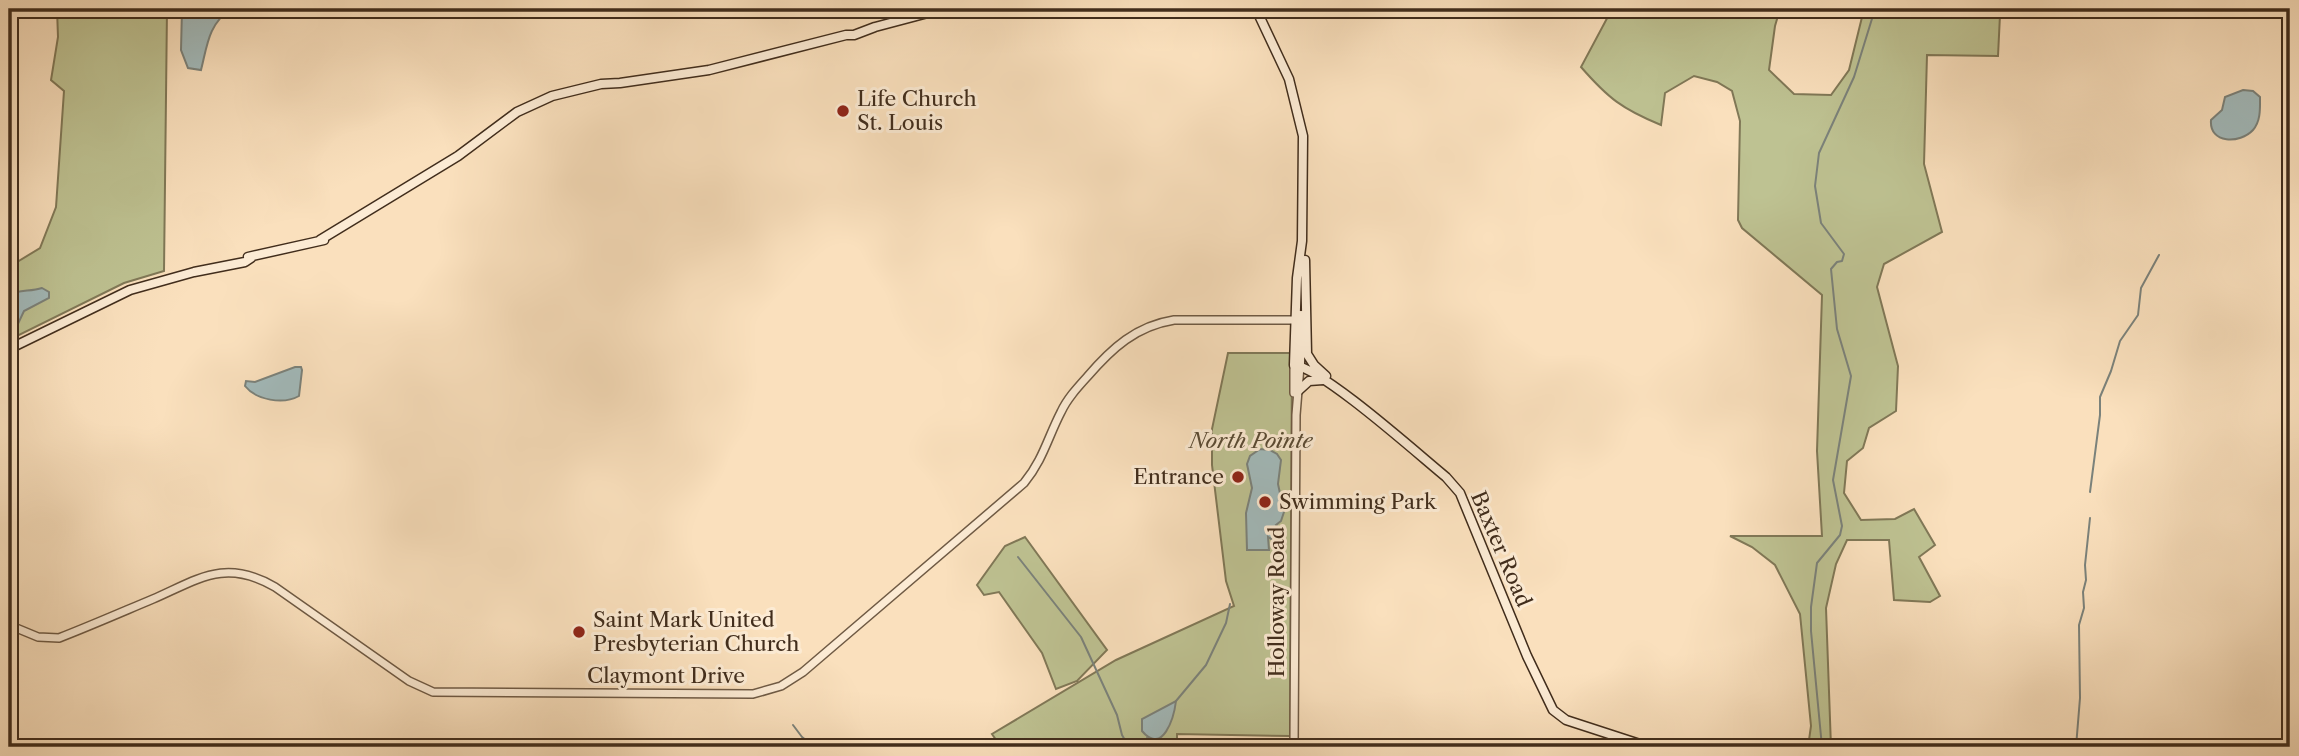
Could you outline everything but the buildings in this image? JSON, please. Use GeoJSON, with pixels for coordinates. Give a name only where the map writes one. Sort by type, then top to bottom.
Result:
{"type":"FeatureCollection","features":[{"type":"Feature","properties":{"kind":"main road"},"geometry":{"type":"LineString","coordinates":[[9,349],[130,290],[330,239],[423,181],[426,176],[505,123],[557,99],[614,87],[620,83],[728,66],[861,33],[943,9]]}},
{"type":"Feature","properties":{"kind":"main road"},"geometry":{"type":"LineString","coordinates":[[1256,9],[1283,63],[1297,106],[1303,136],[1302,277],[1297,366]]}},
{"type":"Feature","properties":{"kind":"main road"},"geometry":{"type":"LineString","coordinates":[[1302,241],[1307,354],[1314,365],[1353,402]]}},
{"type":"Feature","properties":{"kind":"main road","name":"Baxter Road"},"geometry":{"type":"LineString","coordinates":[[1297,366],[1327,381],[1446,477],[1460,493],[1527,656],[1553,710],[1566,720],[1649,747]]}},
{"type":"Feature","properties":{"kind":"main road"},"geometry":{"type":"LineString","coordinates":[[1298,391],[1313,379],[1327,381]]}},
{"type":"Feature","properties":{"kind":"street","name":"Claymont Drive"},"geometry":{"type":"LineString","coordinates":[[9,625],[38,637],[59,638],[157,597],[188,581],[207,575],[232,573],[253,576],[275,587],[426,690],[479,694],[753,694],[781,686],[803,672],[1024,483],[1040,462],[1061,412],[1073,393],[1103,358],[1135,332],[1157,323],[1174,320],[1298,320]]}},
{"type":"Feature","properties":{"kind":"street","name":"Holloway Road"},"geometry":{"type":"LineString","coordinates":[[1294,747],[1297,366]]}},
{"type":"Feature","properties":{"kind":"street","name":"Holloway Road"},"geometry":{"type":"LineString","coordinates":[[1296,415],[1294,394],[1297,366]]}},
{"type":"Feature","properties":{"kind":"green space"},"geometry":{"type":"Polygon","coordinates":[[[57,9],[167,9],[164,271],[124,283],[9,340],[9,267],[40,248],[56,207],[64,91],[51,80],[58,37],[57,9]]]}},
{"type":"Feature","properties":{"kind":"green space"},"geometry":{"type":"Polygon","coordinates":[[[1612,9],[1780,9],[1769,70],[1794,94],[1831,95],[1849,70],[1864,9],[2137,9],[2121,15],[2000,15],[1998,56],[1927,55],[1924,164],[1942,232],[1884,264],[1877,287],[1898,366],[1896,411],[1869,428],[1863,448],[1847,461],[1844,493],[1861,520],[1895,519],[1914,509],[1935,545],[1919,557],[1940,596],[1930,602],[1894,600],[1889,540],[1847,540],[1836,564],[1826,608],[1831,747],[1808,747],[1811,726],[1800,614],[1775,565],[1752,547],[1730,536],[1822,536],[1817,451],[1822,295],[1742,228],[1738,220],[1740,121],[1732,91],[1717,82],[1694,76],[1665,93],[1661,125],[1616,102],[1581,67],[1612,9]]]}},
{"type":"Feature","properties":{"kind":"green space","name":"North Pointe"},"geometry":{"type":"Polygon","coordinates":[[[1228,353],[1292,353],[1290,736],[1177,734],[1177,747],[1001,747],[992,734],[1116,660],[1234,606],[1226,581],[1212,465],[1212,429],[1228,353]]]}},
{"type":"Feature","properties":{"kind":"green space"},"geometry":{"type":"Polygon","coordinates":[[[1025,537],[1107,650],[1077,681],[1056,689],[1042,653],[999,592],[984,595],[977,585],[1005,546],[1025,537]]]}},
{"type":"Feature","properties":{"kind":"water"},"geometry":{"type":"Polygon","coordinates":[[[182,9],[231,9],[213,29],[201,70],[188,68],[181,50],[182,9]]]}},
{"type":"Feature","properties":{"kind":"water"},"geometry":{"type":"Polygon","coordinates":[[[2243,90],[2253,91],[2260,97],[2260,114],[2256,126],[2241,138],[2220,137],[2215,134],[2211,120],[2222,110],[2225,97],[2243,90]]]}},
{"type":"Feature","properties":{"kind":"water"},"geometry":{"type":"Polygon","coordinates":[[[42,288],[49,292],[49,298],[24,311],[17,326],[9,328],[9,295],[42,288]]]}},
{"type":"Feature","properties":{"kind":"water"},"geometry":{"type":"Polygon","coordinates":[[[301,367],[302,370],[299,396],[293,399],[270,400],[256,395],[245,386],[246,381],[255,382],[301,367]]]}},
{"type":"Feature","properties":{"kind":"water","name":"Swimming Park"},"geometry":{"type":"Polygon","coordinates":[[[1260,449],[1270,450],[1281,460],[1278,484],[1284,512],[1281,521],[1276,525],[1282,533],[1276,542],[1268,537],[1269,550],[1247,550],[1246,513],[1252,488],[1247,464],[1250,456],[1260,449]]]}},
{"type":"Feature","properties":{"kind":"water"},"geometry":{"type":"Polygon","coordinates":[[[1176,701],[1166,731],[1161,737],[1149,738],[1142,731],[1142,719],[1176,701]]]}},
{"type":"Feature","properties":{"kind":"waterway"},"geometry":{"type":"LineString","coordinates":[[1822,747],[1811,607],[1817,563],[1840,535],[1842,526],[1833,480],[1851,376],[1837,329],[1831,269],[1837,262],[1842,261],[1844,254],[1821,223],[1815,186],[1819,153],[1854,77],[1875,9]]}},
{"type":"Feature","properties":{"kind":"waterway"},"geometry":{"type":"LineString","coordinates":[[2090,492],[2100,397],[2120,341],[2138,315],[2141,288],[2159,255]]}},
{"type":"Feature","properties":{"kind":"waterway"},"geometry":{"type":"LineString","coordinates":[[2076,747],[2080,698],[2079,625],[2084,608],[2090,518]]}},
{"type":"Feature","properties":{"kind":"waterway"},"geometry":{"type":"LineString","coordinates":[[1018,557],[1081,637],[1129,747]]}},
{"type":"Feature","properties":{"kind":"waterway"},"geometry":{"type":"LineString","coordinates":[[1176,701],[1206,665],[1226,623],[1230,604]]}},
{"type":"Feature","properties":{"kind":"waterway"},"geometry":{"type":"LineString","coordinates":[[793,725],[802,737],[815,747]]}},
{"type":"Feature","properties":{"kind":"waterway"},"geometry":{"type":"LineString","coordinates":[[1142,747],[1147,738]]}},
{"type":"Feature","properties":{"kind":"place","name":"Life Church St. Louis"},"geometry":{"type":"Point","coordinates":[843,111]}},
{"type":"Feature","properties":{"kind":"place","name":"Entrance"},"geometry":{"type":"Point","coordinates":[1238,477]}},
{"type":"Feature","properties":{"kind":"place","name":"Swimming Park"},"geometry":{"type":"Point","coordinates":[1265,502]}},
{"type":"Feature","properties":{"kind":"place","name":"Saint Mark United Presbyterian Church"},"geometry":{"type":"Point","coordinates":[579,632]}}]}
